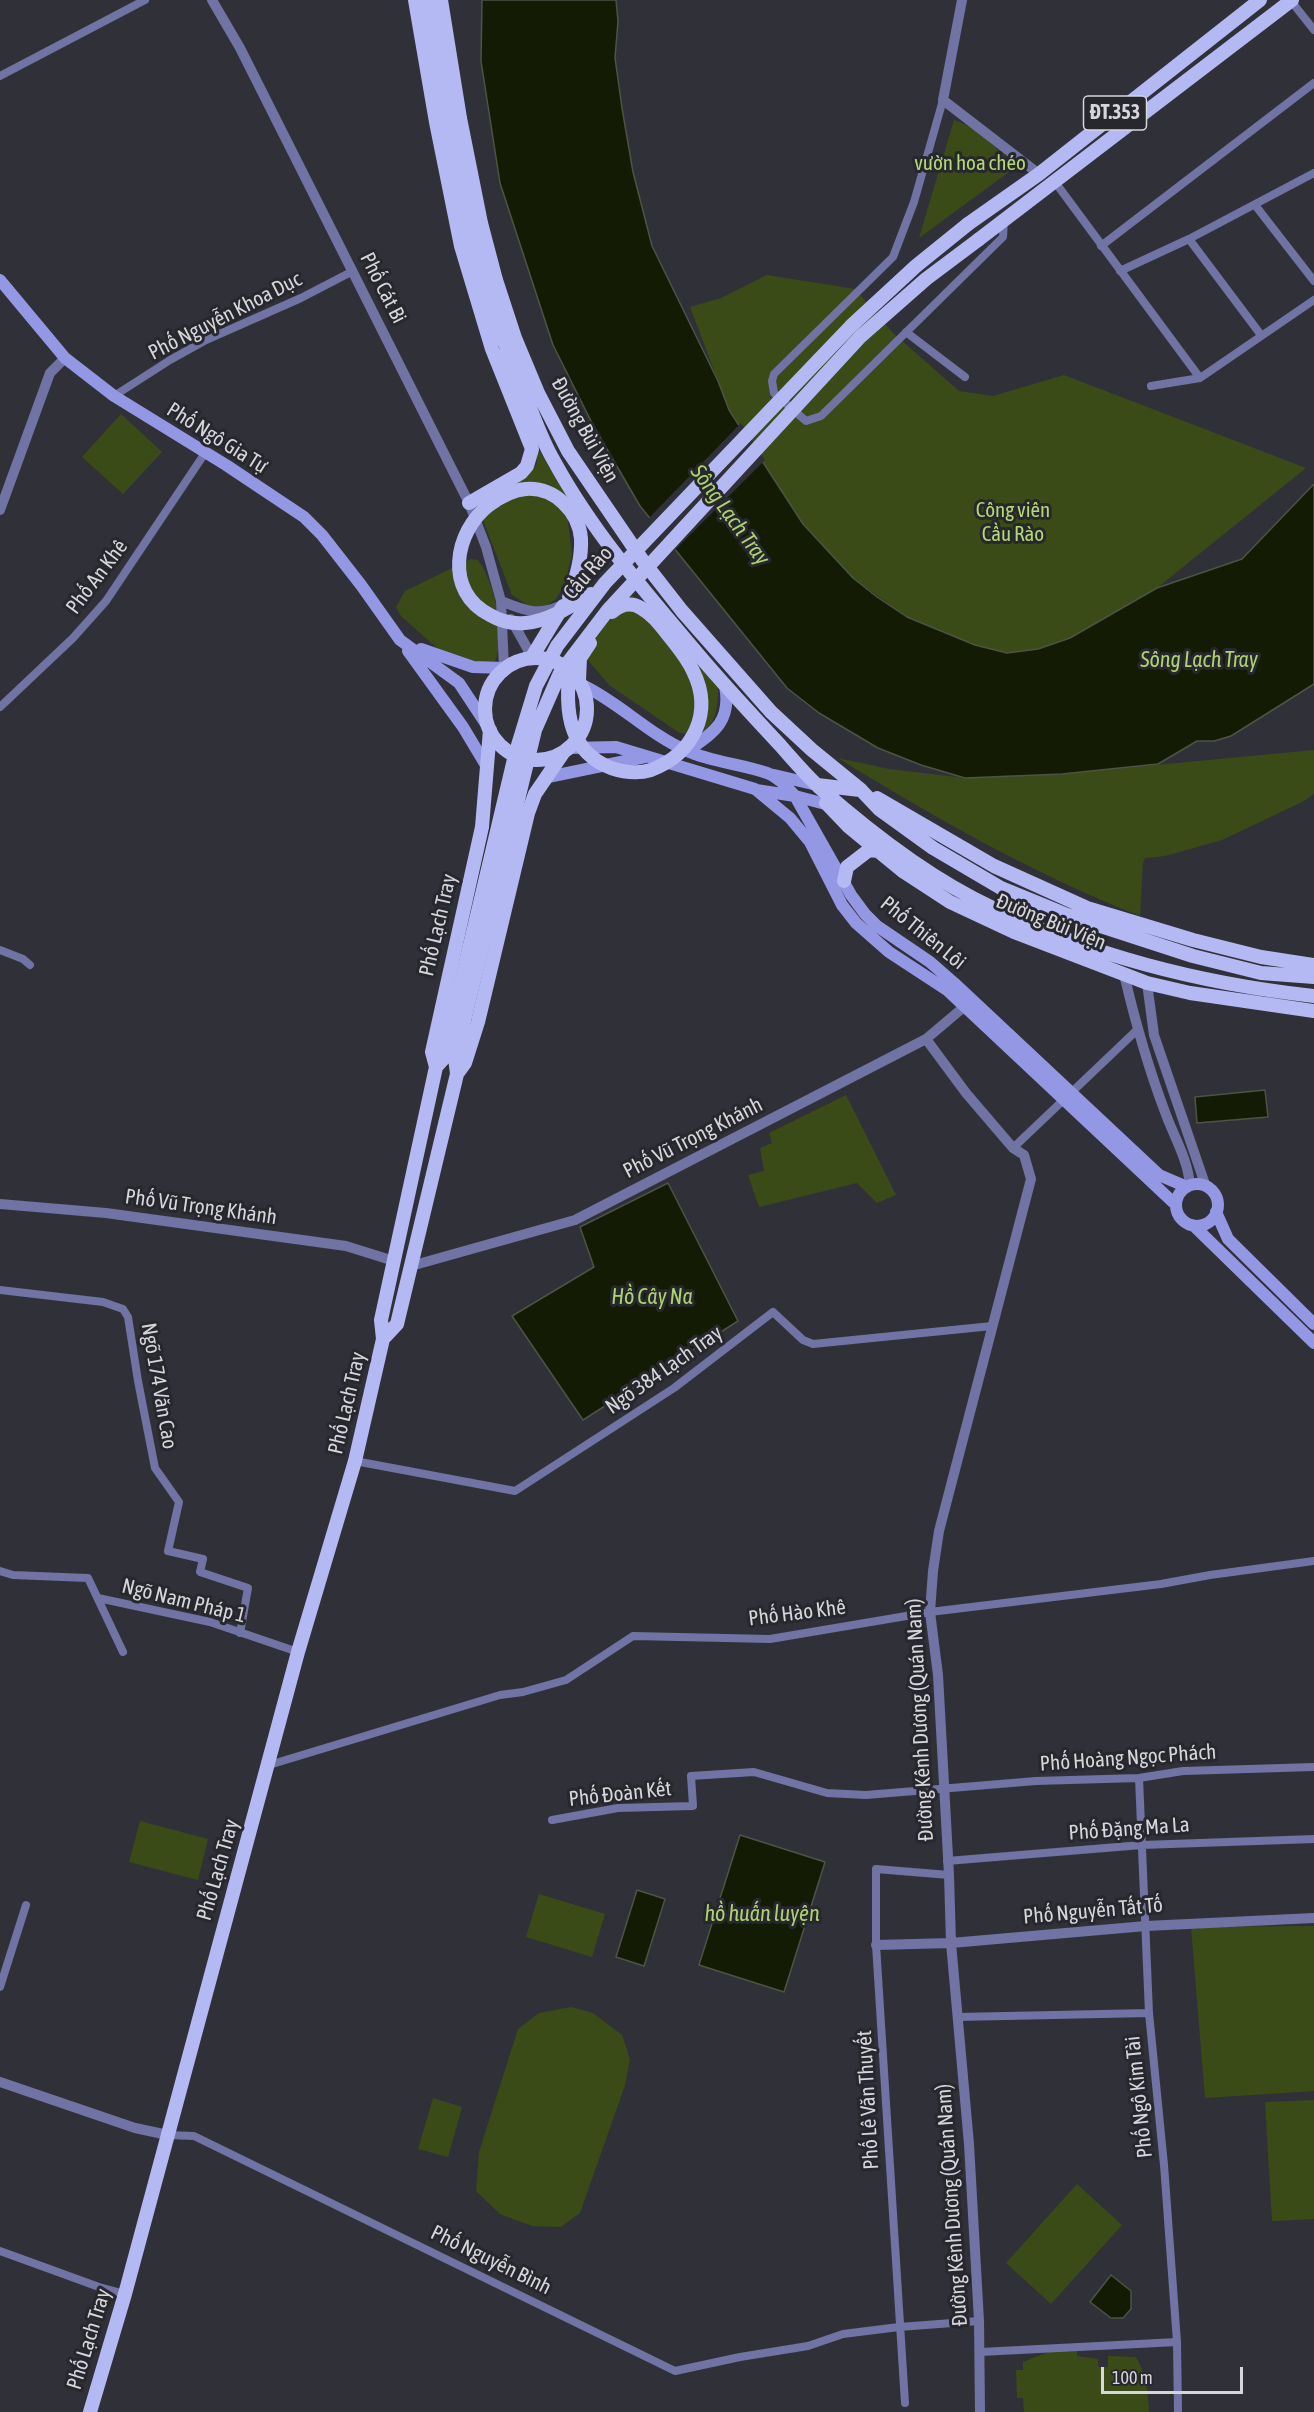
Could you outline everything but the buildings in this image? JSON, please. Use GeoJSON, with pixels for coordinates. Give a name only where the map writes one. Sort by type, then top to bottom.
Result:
{"type":"FeatureCollection","features":[{"type":"Feature","properties":{"kind":"main road","name":"Đường Bùi Viện"},"geometry":{"type":"LineString","coordinates":[[415,0],[461,246],[530,441],[531,458],[521,473],[469,503]]}},
{"type":"Feature","properties":{"kind":"main road","name":"Đường Bùi Viện"},"geometry":{"type":"LineString","coordinates":[[428,0],[442,90],[469,225],[498,347],[553,460],[596,527],[629,572],[725,686],[817,785],[843,808],[934,874],[992,908],[1127,960],[1188,976],[1258,990],[1314,996]]}},
{"type":"Feature","properties":{"kind":"main road","name":"Đường Bùi Viện"},"geometry":{"type":"LineString","coordinates":[[441,0],[481,223],[515,338],[538,393],[568,451],[608,512],[682,611],[771,712],[812,750],[861,790],[879,809],[933,848],[1001,888],[1067,915],[1193,956],[1261,973],[1314,977]]}},
{"type":"Feature","properties":{"kind":"main road","name":"ĐT.353"},"geometry":{"type":"LineString","coordinates":[[1039,174],[1260,0]]}},
{"type":"Feature","properties":{"kind":"main road","name":"ĐT.353"},"geometry":{"type":"LineString","coordinates":[[1004,221],[1291,1]]}},
{"type":"Feature","properties":{"kind":"main road","name":"Cầu Rào"},"geometry":{"type":"LineString","coordinates":[[457,1074],[455,1058],[457,1027],[510,774],[536,686],[557,646],[598,590],[851,326],[916,266],[968,224],[1039,174]]}},
{"type":"Feature","properties":{"kind":"main road","name":"Cầu Rào"},"geometry":{"type":"LineString","coordinates":[[436,1067],[444,1058],[457,1027],[535,730],[551,690],[572,657],[608,610],[860,337],[926,279],[1004,221]]}},
{"type":"Feature","properties":{"kind":"main road","name":"Phố Ngô Gia Tự"},"geometry":{"type":"LineString","coordinates":[[0,280],[65,358],[114,396],[304,517],[322,534],[400,640],[459,683],[490,730]]}},
{"type":"Feature","properties":{"kind":"main road"},"geometry":{"type":"LineString","coordinates":[[532,657],[567,600],[578,573],[581,538],[571,513],[565,503],[555,495],[527,489],[497,499],[471,522],[461,547],[459,572],[470,598],[485,613],[512,622],[537,621],[554,615],[598,590]]}},
{"type":"Feature","properties":{"kind":"main road"},"geometry":{"type":"LineString","coordinates":[[572,657],[567,704],[570,725],[580,745],[596,760],[615,769],[635,773],[646,771],[666,764],[688,745],[697,728],[701,709],[700,689],[689,663],[657,621],[642,608],[627,604],[620,606],[609,616],[580,658],[580,682],[588,711],[579,737],[566,750],[539,760],[524,758],[504,747],[490,730],[485,713],[486,696],[493,681],[504,668],[517,661],[532,657],[558,662],[580,682]]}},
{"type":"Feature","properties":{"kind":"main road"},"geometry":{"type":"LineString","coordinates":[[400,640],[462,665],[487,669],[504,668]]}},
{"type":"Feature","properties":{"kind":"main road"},"geometry":{"type":"LineString","coordinates":[[400,640],[463,727],[487,767]]}},
{"type":"Feature","properties":{"kind":"main road","name":"Phố Thiên Lôi"},"geometry":{"type":"LineString","coordinates":[[580,682],[599,693],[646,728],[687,751],[768,773],[783,783],[795,796],[851,895],[878,926],[930,962],[968,1003],[1155,1178],[1176,1205]]}},
{"type":"Feature","properties":{"kind":"main road"},"geometry":{"type":"LineString","coordinates":[[687,751],[708,738],[723,720],[728,699],[725,686]]}},
{"type":"Feature","properties":{"kind":"main road","name":"Phố Lạch Tray"},"geometry":{"type":"LineString","coordinates":[[90,2412],[125,2294],[298,1652],[356,1461],[383,1339],[381,1320],[436,1067],[432,1052],[482,827],[490,730]]}},
{"type":"Feature","properties":{"kind":"main road","name":"Phố Thiên Lôi"},"geometry":{"type":"LineString","coordinates":[[566,750],[616,747],[755,789],[790,818],[810,842],[842,905],[856,923],[890,952],[968,1003]]}},
{"type":"Feature","properties":{"kind":"main road","name":"Phố Lạch Tray"},"geometry":{"type":"LineString","coordinates":[[383,1339],[397,1324],[457,1074],[465,1063],[478,1022],[528,813],[536,794],[566,750]]}},
{"type":"Feature","properties":{"kind":"main road"},"geometry":{"type":"LineString","coordinates":[[548,777],[649,756]]}},
{"type":"Feature","properties":{"kind":"main road"},"geometry":{"type":"LineString","coordinates":[[768,773],[817,785],[861,790]]}},
{"type":"Feature","properties":{"kind":"main road","name":"Đường Bùi Viện"},"geometry":{"type":"LineString","coordinates":[[817,785],[828,805],[904,872],[950,902],[1014,932],[1147,983],[1190,993],[1314,1011]]}},
{"type":"Feature","properties":{"kind":"main road"},"geometry":{"type":"LineString","coordinates":[[755,789],[843,808]]}},
{"type":"Feature","properties":{"kind":"main road","name":"Đường Bùi Viện"},"geometry":{"type":"LineString","coordinates":[[861,790],[994,866],[1038,888],[1087,908],[1192,940],[1261,957],[1314,965]]}},
{"type":"Feature","properties":{"kind":"main road"},"geometry":{"type":"LineString","coordinates":[[484,799],[499,793],[510,794],[523,802],[528,813]]}},
{"type":"Feature","properties":{"kind":"main road"},"geometry":{"type":"LineString","coordinates":[[844,881],[847,867],[869,850],[878,851]]}},
{"type":"Feature","properties":{"kind":"main road"},"geometry":{"type":"LineString","coordinates":[[1192,940],[1193,956]]}},
{"type":"Feature","properties":{"kind":"main road","name":"Phố Thiên Lôi"},"geometry":{"type":"LineString","coordinates":[[1155,1178],[1189,1186]]}},
{"type":"Feature","properties":{"kind":"main road"},"geometry":{"type":"LineString","coordinates":[[1314,1324],[1228,1239],[1216,1212],[1216,1198],[1206,1187],[1189,1186],[1179,1195],[1176,1205],[1179,1217],[1194,1226],[1314,1343]]}},
{"type":"Feature","properties":{"kind":"main road"},"geometry":{"type":"LineString","coordinates":[[1194,1226],[1208,1223],[1216,1212]]}},
{"type":"Feature","properties":{"kind":"street"},"geometry":{"type":"LineString","coordinates":[[0,76],[146,0]]}},
{"type":"Feature","properties":{"kind":"street","name":"Phố Cát Bi"},"geometry":{"type":"LineString","coordinates":[[212,0],[240,48],[469,503],[486,547],[501,601],[504,668]]}},
{"type":"Feature","properties":{"kind":"street"},"geometry":{"type":"LineString","coordinates":[[962,0],[943,100],[914,202],[893,257],[774,374],[772,381],[774,393],[806,421],[821,416],[1003,237],[1004,221]]}},
{"type":"Feature","properties":{"kind":"street"},"geometry":{"type":"LineString","coordinates":[[1291,1],[1314,30]]}},
{"type":"Feature","properties":{"kind":"street"},"geometry":{"type":"LineString","coordinates":[[1101,246],[1314,83]]}},
{"type":"Feature","properties":{"kind":"street"},"geometry":{"type":"LineString","coordinates":[[943,100],[1039,174]]}},
{"type":"Feature","properties":{"kind":"street"},"geometry":{"type":"LineString","coordinates":[[1120,272],[1314,173]]}},
{"type":"Feature","properties":{"kind":"street"},"geometry":{"type":"LineString","coordinates":[[1055,182],[1200,378]]}},
{"type":"Feature","properties":{"kind":"street"},"geometry":{"type":"LineString","coordinates":[[1255,204],[1314,281]]}},
{"type":"Feature","properties":{"kind":"street"},"geometry":{"type":"LineString","coordinates":[[1189,238],[1261,335]]}},
{"type":"Feature","properties":{"kind":"street","name":"Phố Nguyễn Khoa Dục"},"geometry":{"type":"LineString","coordinates":[[114,396],[206,340],[301,298],[353,271]]}},
{"type":"Feature","properties":{"kind":"street"},"geometry":{"type":"LineString","coordinates":[[1151,387],[1200,378],[1314,300]]}},
{"type":"Feature","properties":{"kind":"street"},"geometry":{"type":"LineString","coordinates":[[906,332],[965,377]]}},
{"type":"Feature","properties":{"kind":"street"},"geometry":{"type":"LineString","coordinates":[[0,510],[50,373],[65,358]]}},
{"type":"Feature","properties":{"kind":"street","name":"Phố An Khê"},"geometry":{"type":"LineString","coordinates":[[0,707],[73,638],[106,601],[205,453]]}},
{"type":"Feature","properties":{"kind":"street"},"geometry":{"type":"LineString","coordinates":[[501,601],[531,613],[548,611],[567,600]]}},
{"type":"Feature","properties":{"kind":"street","name":"Phố Cát Bi"},"geometry":{"type":"LineString","coordinates":[[501,601],[532,657]]}},
{"type":"Feature","properties":{"kind":"street"},"geometry":{"type":"LineString","coordinates":[[0,950],[23,959],[30,965]]}},
{"type":"Feature","properties":{"kind":"street"},"geometry":{"type":"LineString","coordinates":[[1124,974],[1137,1030],[1165,1112],[1189,1169],[1189,1186]]}},
{"type":"Feature","properties":{"kind":"street"},"geometry":{"type":"LineString","coordinates":[[1147,983],[1154,1035],[1206,1187]]}},
{"type":"Feature","properties":{"kind":"street","name":"Phố Vũ Trọng Khánh"},"geometry":{"type":"LineString","coordinates":[[411,1266],[575,1220],[926,1039],[968,1003]]}},
{"type":"Feature","properties":{"kind":"street"},"geometry":{"type":"LineString","coordinates":[[1012,1148],[1137,1030]]}},
{"type":"Feature","properties":{"kind":"street","name":"Đường Kênh Dương (Quán Nam)"},"geometry":{"type":"LineString","coordinates":[[926,1039],[966,1093],[1012,1148],[1024,1155],[1031,1179],[939,1531],[930,1612],[938,1675],[951,1943],[969,2144],[979,2321],[980,2412]]}},
{"type":"Feature","properties":{"kind":"street","name":"Phố Vũ Trọng Khánh"},"geometry":{"type":"LineString","coordinates":[[0,1204],[106,1213],[346,1246],[394,1262]]}},
{"type":"Feature","properties":{"kind":"street","name":"Ngõ 174 Văn Cao"},"geometry":{"type":"LineString","coordinates":[[0,1290],[103,1302],[123,1308],[128,1317],[155,1468],[179,1502],[168,1551],[203,1559],[200,1572],[248,1588],[240,1633]]}},
{"type":"Feature","properties":{"kind":"street","name":"Ngõ 384 Lạch Tray"},"geometry":{"type":"LineString","coordinates":[[356,1461],[515,1491],[674,1388],[773,1312],[803,1340],[813,1344],[992,1326]]}},
{"type":"Feature","properties":{"kind":"street","name":"Phố Hào Khê"},"geometry":{"type":"LineString","coordinates":[[269,1765],[500,1695],[523,1692],[566,1680],[633,1636],[770,1639],[930,1612],[1161,1584],[1314,1561]]}},
{"type":"Feature","properties":{"kind":"street","name":"Ngõ Nam Pháp 1"},"geometry":{"type":"LineString","coordinates":[[0,1571],[13,1575],[88,1578],[98,1598],[210,1622],[298,1652]]}},
{"type":"Feature","properties":{"kind":"street"},"geometry":{"type":"LineString","coordinates":[[98,1598],[123,1652]]}},
{"type":"Feature","properties":{"kind":"street","name":"Phố Hoàng Ngọc Phách"},"geometry":{"type":"LineString","coordinates":[[944,1787],[1139,1778],[1183,1771],[1314,1767]]}},
{"type":"Feature","properties":{"kind":"street","name":"Phố Đoàn Kết"},"geometry":{"type":"LineString","coordinates":[[552,1820],[618,1808],[693,1806],[691,1776],[754,1772],[827,1792],[866,1795],[944,1787]]}},
{"type":"Feature","properties":{"kind":"street","name":"Phố Ngô Kim Tài"},"geometry":{"type":"LineString","coordinates":[[1139,1778],[1149,2013],[1164,2165],[1177,2342],[1178,2412]]}},
{"type":"Feature","properties":{"kind":"street","name":"Phố Đặng Ma La"},"geometry":{"type":"LineString","coordinates":[[947,1861],[1142,1845],[1314,1839]]}},
{"type":"Feature","properties":{"kind":"street","name":"Phố Lê Văn Thuyết"},"geometry":{"type":"LineString","coordinates":[[905,2403],[876,1945],[876,1869],[949,1875]]}},
{"type":"Feature","properties":{"kind":"street"},"geometry":{"type":"LineString","coordinates":[[0,1987],[26,1905]]}},
{"type":"Feature","properties":{"kind":"street","name":"Phố Nguyễn Tất Tố"},"geometry":{"type":"LineString","coordinates":[[876,1945],[951,1943],[1146,1926],[1314,1918]]}},
{"type":"Feature","properties":{"kind":"street"},"geometry":{"type":"LineString","coordinates":[[958,2017],[1149,2013]]}},
{"type":"Feature","properties":{"kind":"street","name":"Phố Nguyễn Bình"},"geometry":{"type":"LineString","coordinates":[[0,2082],[135,2128],[168,2135],[194,2136],[675,2371],[808,2346],[843,2334],[979,2321]]}},
{"type":"Feature","properties":{"kind":"street"},"geometry":{"type":"LineString","coordinates":[[0,2251],[99,2287],[125,2294]]}},
{"type":"Feature","properties":{"kind":"street"},"geometry":{"type":"LineString","coordinates":[[980,2352],[1177,2342]]}},
{"type":"Feature","properties":{"kind":"green space","name":"vườn hoa chéo"},"geometry":{"type":"Polygon","coordinates":[[[954,120],[974,128],[1009,160],[1009,172],[919,238],[954,120]]]}},
{"type":"Feature","properties":{"kind":"green space","name":"Công viên Cầu Rào"},"geometry":{"type":"Polygon","coordinates":[[[767,275],[855,289],[893,333],[959,391],[993,396],[1064,375],[1306,468],[1157,588],[1070,638],[1038,649],[1007,653],[975,645],[907,617],[853,578],[803,524],[729,410],[690,307],[721,298],[767,275]]]}},
{"type":"Feature","properties":{"kind":"green space"},"geometry":{"type":"Polygon","coordinates":[[[121,414],[162,452],[123,494],[82,457],[121,414]]]}},
{"type":"Feature","properties":{"kind":"green space"},"geometry":{"type":"Polygon","coordinates":[[[536,446],[568,496],[568,523],[572,554],[565,583],[556,599],[546,606],[531,607],[512,595],[479,510],[480,504],[526,478],[537,464],[536,446]]]}},
{"type":"Feature","properties":{"kind":"green space"},"geometry":{"type":"Polygon","coordinates":[[[471,559],[478,560],[484,570],[498,612],[499,641],[493,665],[446,656],[401,616],[396,607],[405,591],[471,559]]]}},
{"type":"Feature","properties":{"kind":"green space"},"geometry":{"type":"Polygon","coordinates":[[[633,596],[653,607],[718,686],[715,715],[706,730],[699,734],[690,735],[678,732],[609,685],[588,660],[585,645],[622,597],[633,596]]]}},
{"type":"Feature","properties":{"kind":"green space"},"geometry":{"type":"Polygon","coordinates":[[[1314,750],[1314,794],[1304,801],[1222,840],[1165,856],[1145,858],[1140,916],[1062,882],[986,844],[838,758],[889,769],[965,778],[1062,774],[1314,750]]]}},
{"type":"Feature","properties":{"kind":"green space"},"geometry":{"type":"Polygon","coordinates":[[[846,1095],[896,1195],[877,1203],[857,1183],[759,1207],[748,1175],[764,1171],[760,1148],[772,1143],[769,1133],[846,1095]]]}},
{"type":"Feature","properties":{"kind":"green space"},"geometry":{"type":"Polygon","coordinates":[[[140,1821],[208,1839],[198,1880],[129,1862],[140,1821]]]}},
{"type":"Feature","properties":{"kind":"green space"},"geometry":{"type":"Polygon","coordinates":[[[539,1894],[605,1914],[592,1957],[526,1937],[539,1894]]]}},
{"type":"Feature","properties":{"kind":"green space"},"geometry":{"type":"Polygon","coordinates":[[[1314,1926],[1314,2091],[1205,2098],[1191,1927],[1314,1926]]]}},
{"type":"Feature","properties":{"kind":"green space"},"geometry":{"type":"Polygon","coordinates":[[[571,2007],[593,2013],[622,2035],[630,2059],[625,2085],[580,2213],[561,2227],[532,2226],[500,2214],[476,2191],[479,2152],[518,2029],[539,2013],[571,2007]]]}},
{"type":"Feature","properties":{"kind":"green space"},"geometry":{"type":"Polygon","coordinates":[[[433,2098],[462,2107],[448,2157],[418,2149],[433,2098]]]}},
{"type":"Feature","properties":{"kind":"green space"},"geometry":{"type":"Polygon","coordinates":[[[1314,2100],[1314,2219],[1272,2221],[1265,2102],[1314,2100]]]}},
{"type":"Feature","properties":{"kind":"green space"},"geometry":{"type":"Polygon","coordinates":[[[1077,2184],[1122,2225],[1051,2304],[1006,2263],[1077,2184]]]}},
{"type":"Feature","properties":{"kind":"green space"},"geometry":{"type":"Polygon","coordinates":[[[1077,2348],[1077,2356],[1098,2359],[1098,2367],[1108,2367],[1108,2356],[1136,2357],[1146,2383],[1149,2412],[1024,2412],[1023,2398],[1017,2398],[1016,2370],[1023,2370],[1023,2362],[1053,2350],[1077,2348]]]}},
{"type":"Feature","properties":{"kind":"water","name":"Sông Lạch Tray"},"geometry":{"type":"Polygon","coordinates":[[[482,0],[616,0],[618,21],[615,58],[622,108],[633,172],[652,246],[718,381],[729,410],[803,524],[853,578],[907,617],[975,645],[1007,653],[1038,649],[1070,638],[1157,588],[1242,559],[1314,484],[1314,684],[1231,736],[1214,741],[1197,741],[1158,764],[1062,774],[965,778],[921,765],[878,748],[819,713],[787,688],[640,506],[593,425],[553,345],[500,183],[481,61],[482,0]]]}},
{"type":"Feature","properties":{"kind":"water"},"geometry":{"type":"Polygon","coordinates":[[[1265,1090],[1268,1117],[1197,1123],[1195,1097],[1265,1090]]]}},
{"type":"Feature","properties":{"kind":"water","name":"Hồ Cây Na"},"geometry":{"type":"Polygon","coordinates":[[[668,1183],[738,1321],[583,1420],[512,1316],[594,1267],[580,1227],[668,1183]]]}},
{"type":"Feature","properties":{"kind":"water","name":"hồ huấn luyện"},"geometry":{"type":"Polygon","coordinates":[[[740,1835],[825,1862],[784,1992],[699,1965],[740,1835]]]}},
{"type":"Feature","properties":{"kind":"water"},"geometry":{"type":"Polygon","coordinates":[[[637,1890],[665,1899],[644,1966],[616,1957],[637,1890]]]}},
{"type":"Feature","properties":{"kind":"water"},"geometry":{"type":"Polygon","coordinates":[[[1111,2275],[1131,2291],[1131,2309],[1123,2318],[1111,2318],[1090,2302],[1111,2275]]]}},
{"type":"Feature","properties":{"kind":"pier"},"geometry":{"type":"Polygon","coordinates":[[[741,423],[765,460],[673,552],[647,520],[741,423]]]}}]}
